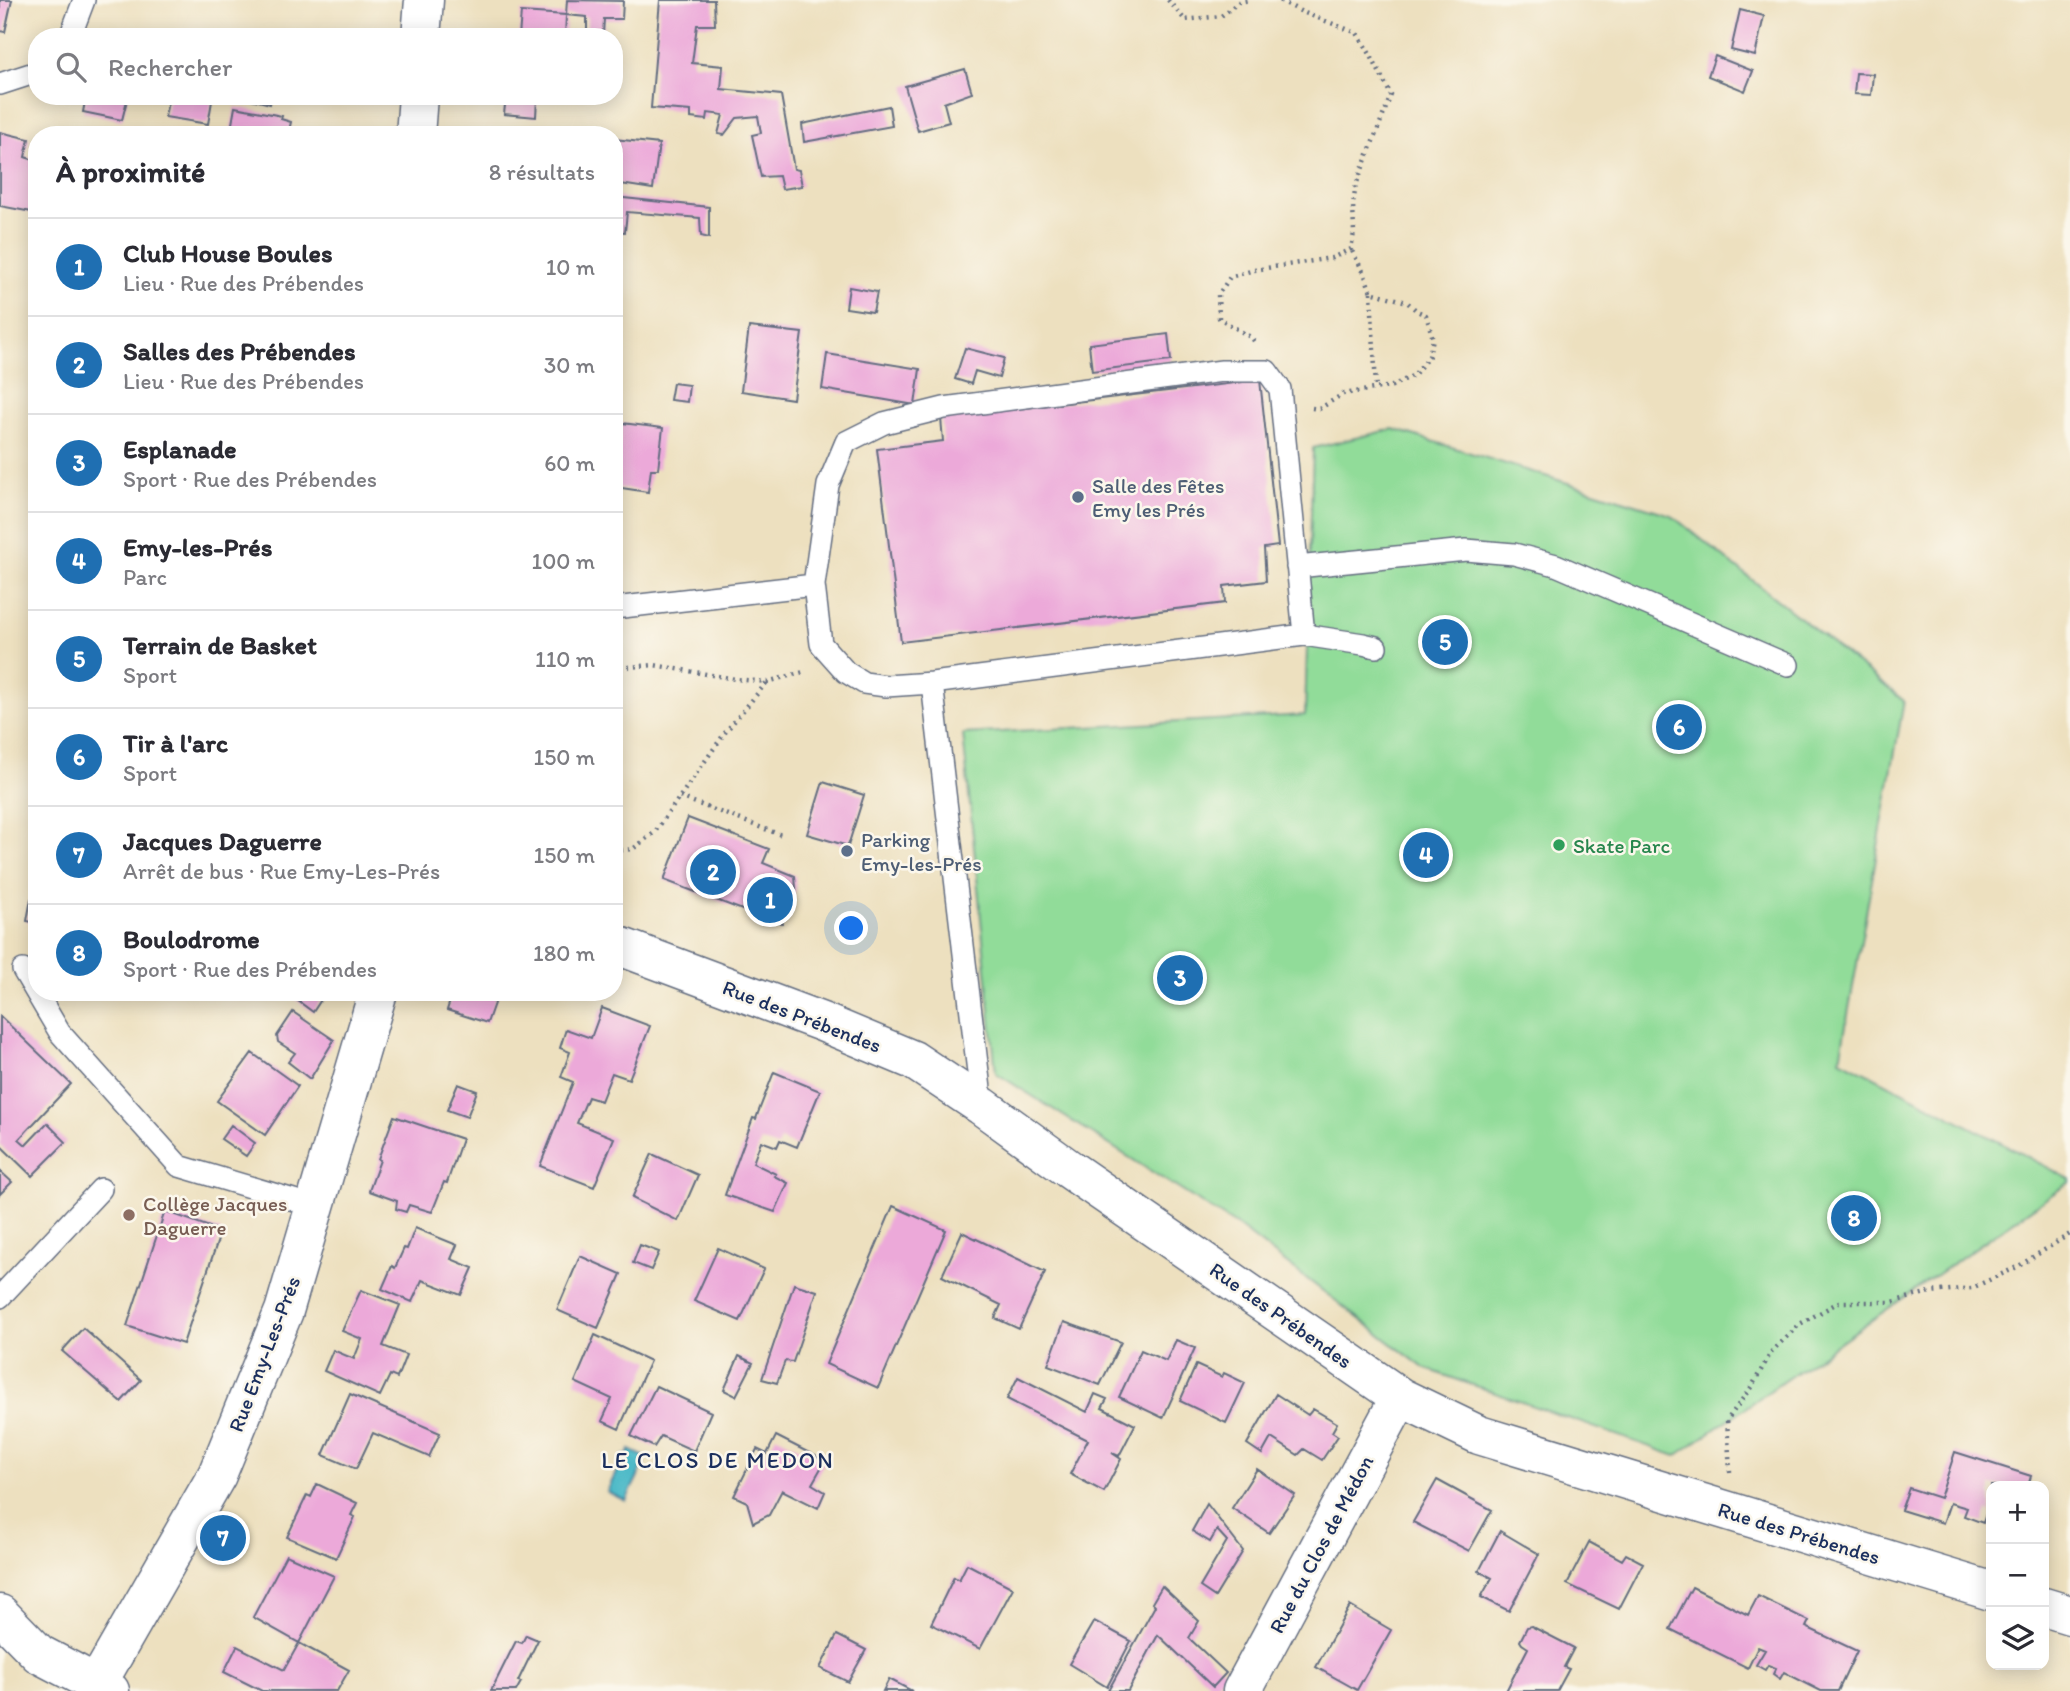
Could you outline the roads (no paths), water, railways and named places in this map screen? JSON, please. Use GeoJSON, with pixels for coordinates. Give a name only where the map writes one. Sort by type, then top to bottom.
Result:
{"type":"FeatureCollection","features":[{"type":"Feature","properties":{"kind":"street"},"geometry":{"type":"LineString","coordinates":[[416,126],[417,105]]}},
{"type":"Feature","properties":{"kind":"street","name":"Rue des Prébendes"},"geometry":{"type":"LineString","coordinates":[[623,947],[822,1022],[913,1060],[1400,1397],[1479,1435],[1986,1589]]}},
{"type":"Feature","properties":{"kind":"street","name":"Rue Emy-Les-Prés"},"geometry":{"type":"LineString","coordinates":[[100,1689],[217,1475],[284,1311],[376,1001]]}},
{"type":"Feature","properties":{"kind":"street","name":"Rue du Clos de Médon"},"geometry":{"type":"LineString","coordinates":[[1242,1691],[1400,1397]]}},
{"type":"Feature","properties":{"kind":"street"},"geometry":{"type":"LineString","coordinates":[[2049,1609],[2070,1615]]}},
{"type":"Feature","properties":{"kind":"street"},"geometry":{"type":"LineString","coordinates":[[0,1614],[39,1654],[100,1689]]}},
{"type":"Feature","properties":{"kind":"lane"},"geometry":{"type":"LineString","coordinates":[[73,28],[84,0]]}},
{"type":"Feature","properties":{"kind":"lane"},"geometry":{"type":"LineString","coordinates":[[0,84],[28,75]]}},
{"type":"Feature","properties":{"kind":"lane"},"geometry":{"type":"LineString","coordinates":[[1304,635],[1280,390],[1267,371],[1222,371],[944,408],[884,423],[846,442],[828,485],[814,585],[821,644],[846,672],[864,683],[886,686],[932,683],[1304,635],[1376,648]]}},
{"type":"Feature","properties":{"kind":"lane"},"geometry":{"type":"LineString","coordinates":[[1297,567],[1466,550],[1514,554],[1556,565],[1788,665]]}},
{"type":"Feature","properties":{"kind":"lane"},"geometry":{"type":"LineString","coordinates":[[623,607],[814,585]]}},
{"type":"Feature","properties":{"kind":"lane"},"geometry":{"type":"LineString","coordinates":[[932,683],[982,1106]]}},
{"type":"Feature","properties":{"kind":"lane"},"geometry":{"type":"LineString","coordinates":[[23,970],[28,978]]}},
{"type":"Feature","properties":{"kind":"lane"},"geometry":{"type":"LineString","coordinates":[[42,1001],[60,1032],[179,1166],[314,1206]]}},
{"type":"Feature","properties":{"kind":"lane"},"geometry":{"type":"LineString","coordinates":[[0,1297],[101,1189]]}},
{"type":"Feature","properties":{"kind":"water"},"geometry":{"type":"Polygon","coordinates":[[[630,1450],[645,1457],[626,1501],[607,1492],[624,1455],[628,1456],[630,1450]]]}},
{"type":"Feature","properties":{"kind":"place","name":"Salle des Fêtes Emy les Prés"},"geometry":{"type":"Point","coordinates":[1078,497]}},
{"type":"Feature","properties":{"kind":"place","name":"Terrain de Basket"},"geometry":{"type":"Point","coordinates":[1445,642]}},
{"type":"Feature","properties":{"kind":"place","name":"Tir à l'arc"},"geometry":{"type":"Point","coordinates":[1679,727]}},
{"type":"Feature","properties":{"kind":"place","name":"Skate Parc"},"geometry":{"type":"Point","coordinates":[1559,845]}},
{"type":"Feature","properties":{"kind":"place","name":"Parking Emy-les-Prés"},"geometry":{"type":"Point","coordinates":[847,851]}},
{"type":"Feature","properties":{"kind":"place","name":"Emy-les-Prés"},"geometry":{"type":"Point","coordinates":[1426,855]}},
{"type":"Feature","properties":{"kind":"place","name":"Salles des Prébendes"},"geometry":{"type":"Point","coordinates":[713,872]}},
{"type":"Feature","properties":{"kind":"place","name":"Club House Boules"},"geometry":{"type":"Point","coordinates":[770,900]}},
{"type":"Feature","properties":{"kind":"place","name":"Esplanade"},"geometry":{"type":"Point","coordinates":[1180,978]}},
{"type":"Feature","properties":{"kind":"place","name":"Collège Jacques Daguerre"},"geometry":{"type":"Point","coordinates":[129,1215]}},
{"type":"Feature","properties":{"kind":"place","name":"Boulodrome"},"geometry":{"type":"Point","coordinates":[1854,1218]}},
{"type":"Feature","properties":{"kind":"place","name":"Jacques Daguerre"},"geometry":{"type":"Point","coordinates":[223,1538]}},
{"type":"Feature","properties":{"kind":"district","name":"LE CLOS DE MEDON"},"geometry":{"type":"Point","coordinates":[718,1460]}}]}
